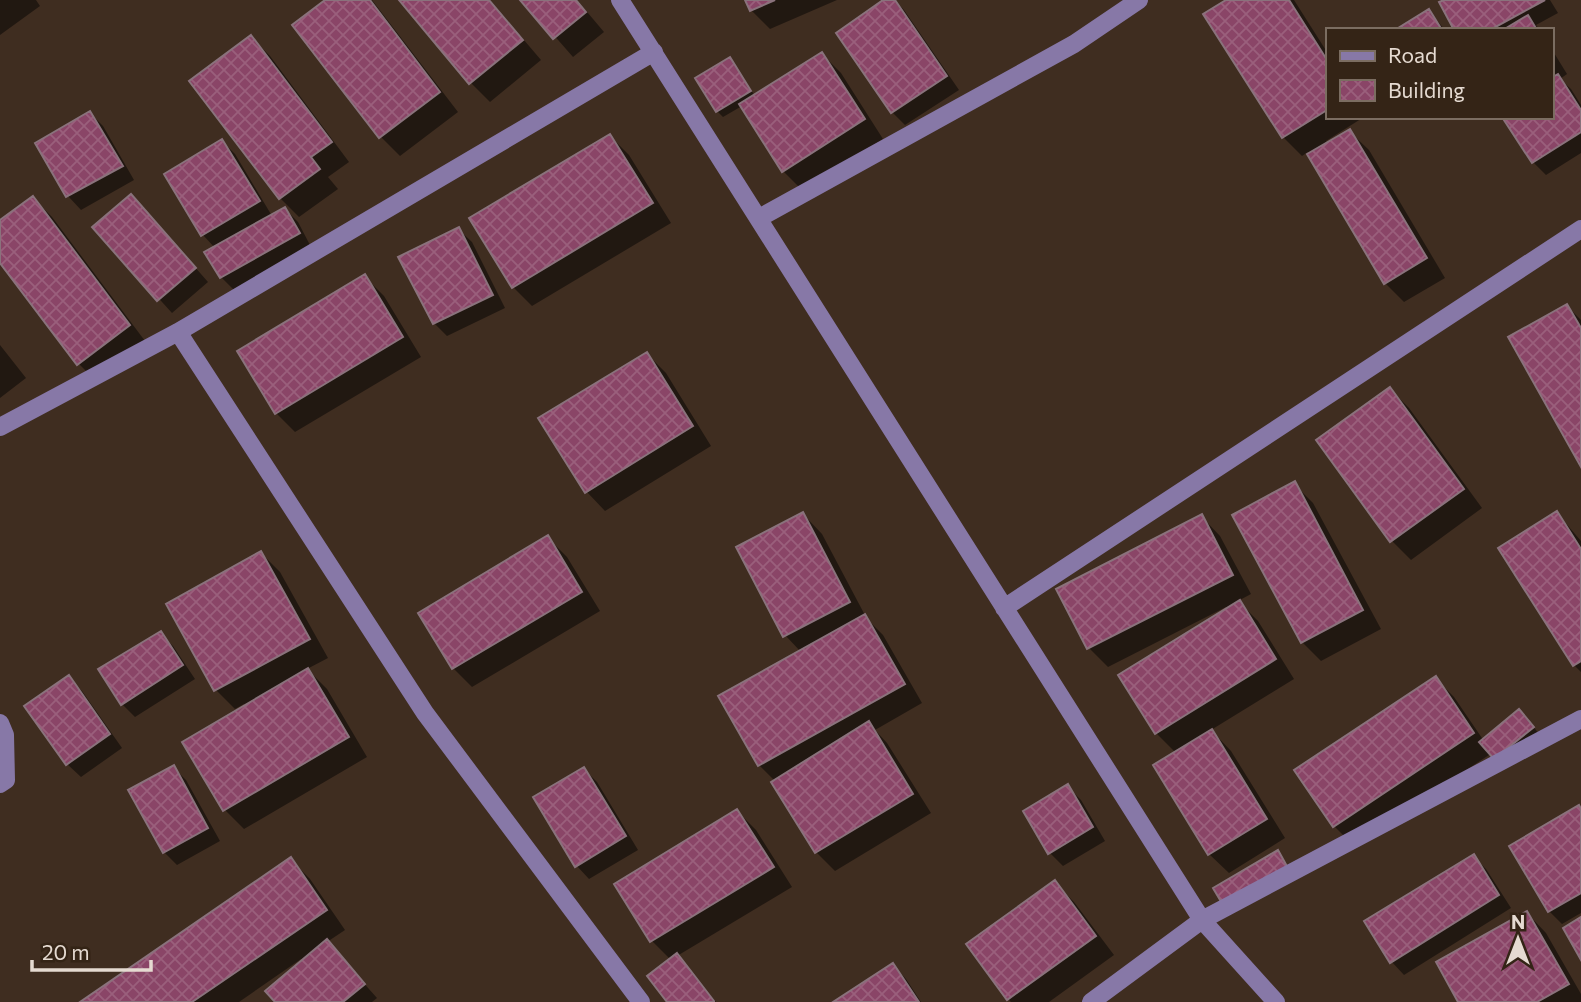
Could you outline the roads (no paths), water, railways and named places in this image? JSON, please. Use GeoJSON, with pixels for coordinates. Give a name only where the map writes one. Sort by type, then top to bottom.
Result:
{"type":"FeatureCollection","features":[{"type":"Feature","properties":{"kind":"street"},"geometry":{"type":"LineString","coordinates":[[620,0],[1202,920],[1276,1002]]}},
{"type":"Feature","properties":{"kind":"street"},"geometry":{"type":"LineString","coordinates":[[759,218],[1074,44],[1139,0]]}},
{"type":"Feature","properties":{"kind":"street"},"geometry":{"type":"LineString","coordinates":[[0,427],[178,332],[654,52]]}},
{"type":"Feature","properties":{"kind":"street"},"geometry":{"type":"LineString","coordinates":[[1004,608],[1581,229]]}},
{"type":"Feature","properties":{"kind":"street"},"geometry":{"type":"LineString","coordinates":[[178,332],[425,713],[641,1002]]}},
{"type":"Feature","properties":{"kind":"street"},"geometry":{"type":"LineString","coordinates":[[1091,1002],[1202,920],[1581,719]]}},
{"type":"Feature","properties":{"kind":"street"},"geometry":{"type":"LineString","coordinates":[[0,723],[5,735],[6,780],[0,784]]}}]}
